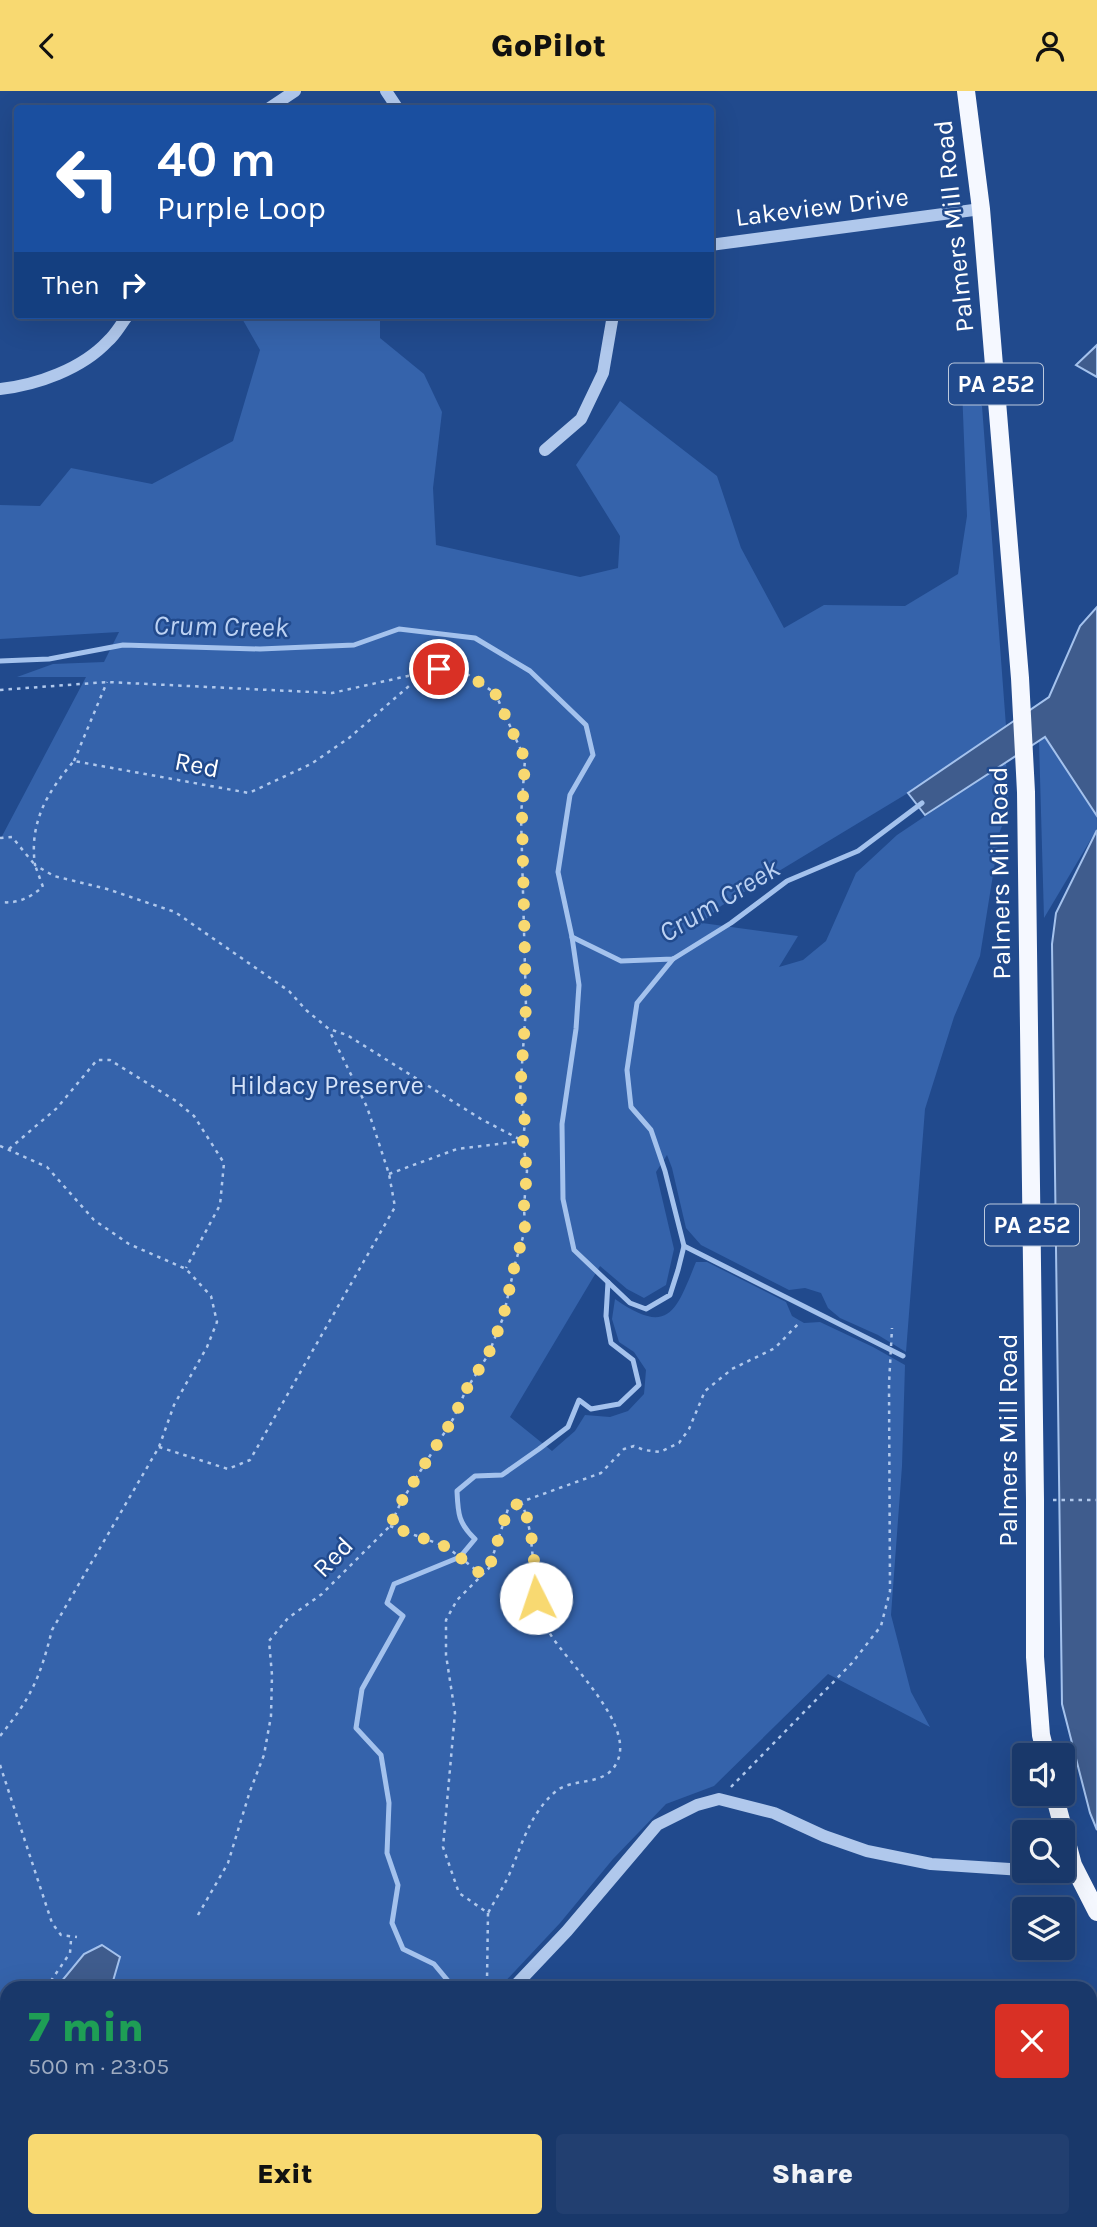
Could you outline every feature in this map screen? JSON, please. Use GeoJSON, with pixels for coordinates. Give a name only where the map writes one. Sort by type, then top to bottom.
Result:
{"type":"FeatureCollection","features":[{"type":"Feature","properties":{"kind":"main road","name":"Palmers Mill Road"},"geometry":{"type":"LineString","coordinates":[[966,91],[981,209],[1020,678],[1026,792],[1035,1657],[1043,1743]]}},
{"type":"Feature","properties":{"kind":"main road"},"geometry":{"type":"LineString","coordinates":[[1075,1878],[1097,1912]]}},
{"type":"Feature","properties":{"kind":"street"},"geometry":{"type":"LineString","coordinates":[[274,105],[295,91]]}},
{"type":"Feature","properties":{"kind":"street","name":"Lakeview Drive"},"geometry":{"type":"LineString","coordinates":[[714,244],[981,209]]}},
{"type":"Feature","properties":{"kind":"street"},"geometry":{"type":"LineString","coordinates":[[0,389],[16,387],[69,370],[108,342],[125,319]]}},
{"type":"Feature","properties":{"kind":"street"},"geometry":{"type":"LineString","coordinates":[[545,450],[581,419],[603,373],[612,319]]}},
{"type":"Feature","properties":{"kind":"street"},"geometry":{"type":"LineString","coordinates":[[520,1981],[567,1931],[657,1825],[697,1805],[719,1799],[774,1814],[867,1851],[931,1864],[1012,1869]]}},
{"type":"Feature","properties":{"kind":"path","name":"Red"},"geometry":{"type":"LineString","coordinates":[[74,761],[248,793],[311,764],[340,744],[424,673],[439,669],[461,670],[495,693],[525,759],[522,816],[526,1007],[520,1093],[525,1122],[523,1141],[527,1171],[525,1230],[503,1318],[488,1355],[466,1390],[453,1419],[401,1502],[390,1526],[322,1594],[288,1618],[269,1641],[271,1716],[264,1755],[228,1863],[198,1915]]}},
{"type":"Feature","properties":{"kind":"path"},"geometry":{"type":"LineString","coordinates":[[0,690],[107,682],[332,693],[424,673]]}},
{"type":"Feature","properties":{"kind":"path"},"geometry":{"type":"LineString","coordinates":[[34,865],[32,846],[47,795],[74,761],[107,682]]}},
{"type":"Feature","properties":{"kind":"path"},"geometry":{"type":"LineString","coordinates":[[0,838],[12,837],[34,865],[43,887],[30,898],[12,903],[0,902]]}},
{"type":"Feature","properties":{"kind":"path"},"geometry":{"type":"LineString","coordinates":[[34,865],[54,876],[107,889],[175,912],[289,991],[329,1029],[347,1034],[481,1119],[523,1141]]}},
{"type":"Feature","properties":{"kind":"path"},"geometry":{"type":"LineString","coordinates":[[159,1447],[228,1469],[250,1460],[395,1207],[389,1174],[367,1107],[329,1029]]}},
{"type":"Feature","properties":{"kind":"path"},"geometry":{"type":"LineString","coordinates":[[9,1149],[57,1108],[97,1060],[110,1060],[176,1101],[194,1116],[224,1163],[220,1205],[186,1269]]}},
{"type":"Feature","properties":{"kind":"path"},"geometry":{"type":"LineString","coordinates":[[389,1174],[457,1149],[523,1141]]}},
{"type":"Feature","properties":{"kind":"path"},"geometry":{"type":"LineString","coordinates":[[0,1146],[47,1167],[94,1220],[129,1244],[186,1269],[211,1296],[217,1322],[174,1405],[159,1447],[52,1630],[45,1661],[34,1689],[20,1712],[0,1736]]}},
{"type":"Feature","properties":{"kind":"path"},"geometry":{"type":"LineString","coordinates":[[488,1913],[459,1893],[443,1847],[455,1713],[446,1654],[446,1621],[457,1600],[489,1568],[508,1509],[601,1473],[624,1448],[634,1446],[660,1452],[679,1443],[694,1420],[705,1391],[733,1369],[775,1348],[799,1324]]}},
{"type":"Feature","properties":{"kind":"path"},"geometry":{"type":"LineString","coordinates":[[719,1799],[852,1663],[881,1626],[890,1591],[892,1328]]}},
{"type":"Feature","properties":{"kind":"path"},"geometry":{"type":"LineString","coordinates":[[1053,1500],[1097,1500]]}},
{"type":"Feature","properties":{"kind":"path"},"geometry":{"type":"LineString","coordinates":[[487,1981],[488,1913],[538,1809],[558,1789],[603,1778],[616,1764],[621,1744],[609,1711],[549,1631],[536,1598],[531,1537],[521,1502]]}},
{"type":"Feature","properties":{"kind":"path"},"geometry":{"type":"LineString","coordinates":[[390,1526],[450,1549],[482,1575]]}},
{"type":"Feature","properties":{"kind":"path"},"geometry":{"type":"LineString","coordinates":[[0,1765],[52,1923],[61,1935],[78,1937]]}},
{"type":"Feature","properties":{"kind":"path"},"geometry":{"type":"LineString","coordinates":[[51,1981],[70,1954],[71,1940]]}},
{"type":"Feature","properties":{"kind":"green space","name":"Hildacy Preserve"},"geometry":{"type":"Polygon","coordinates":[[[242,319],[380,319],[380,338],[424,374],[442,412],[433,488],[436,545],[580,577],[618,568],[620,536],[576,465],[620,401],[717,476],[741,548],[784,628],[824,605],[905,606],[958,574],[967,516],[962,388],[982,406],[1006,726],[908,793],[721,906],[702,923],[798,936],[779,967],[803,960],[826,941],[856,873],[897,835],[1006,762],[1009,810],[1000,831],[980,956],[954,1017],[925,1109],[906,1352],[878,1335],[840,1318],[828,1308],[821,1293],[805,1288],[789,1290],[701,1245],[686,1228],[667,1155],[656,1172],[674,1249],[666,1285],[644,1298],[627,1289],[600,1266],[510,1417],[552,1451],[575,1431],[585,1415],[610,1417],[628,1411],[644,1394],[646,1370],[634,1352],[619,1342],[612,1319],[615,1299],[648,1316],[659,1317],[668,1313],[676,1305],[696,1262],[707,1262],[786,1302],[792,1316],[804,1323],[820,1322],[905,1365],[902,1466],[891,1615],[911,1692],[930,1727],[828,1674],[714,1786],[666,1804],[613,1859],[560,1923],[506,1981],[0,1981],[0,840],[86,677],[17,677],[53,664],[104,662],[119,632],[0,639],[0,505],[40,506],[71,468],[152,484],[233,441],[260,350],[242,319]]]}},
{"type":"Feature","properties":{"kind":"green space"},"geometry":{"type":"Polygon","coordinates":[[[1045,737],[1097,816],[1097,829],[1044,918],[1039,741],[1045,737]]]}},
{"type":"Feature","properties":{"kind":"shaded area"},"geometry":{"type":"Polygon","coordinates":[[[1097,345],[1097,377],[1076,365],[1097,345]]]}},
{"type":"Feature","properties":{"kind":"shaded area"},"geometry":{"type":"Polygon","coordinates":[[[1097,607],[1097,816],[1045,737],[925,815],[908,793],[1049,697],[1080,626],[1097,607]]]}},
{"type":"Feature","properties":{"kind":"shaded area"},"geometry":{"type":"Polygon","coordinates":[[[1097,830],[1097,1830],[1090,1813],[1075,1755],[1075,1743],[1072,1743],[1062,1704],[1052,944],[1056,913],[1097,830]]]}},
{"type":"Feature","properties":{"kind":"shaded area"},"geometry":{"type":"Polygon","coordinates":[[[102,1945],[120,1957],[113,1981],[62,1981],[84,1954],[102,1945]]]}},
{"type":"Feature","properties":{"kind":"waterway","name":"Crum Creek"},"geometry":{"type":"LineString","coordinates":[[0,661],[49,659],[123,645],[260,649],[354,645],[399,629],[475,638],[530,671],[586,725],[593,755],[570,795],[558,872],[579,985],[576,1029],[562,1124],[563,1199],[574,1250],[630,1303],[646,1309],[670,1295],[684,1246],[665,1171],[651,1130],[631,1107],[627,1070],[637,1003],[673,959]]}},
{"type":"Feature","properties":{"kind":"waterway","name":"Crum Creek"},"geometry":{"type":"LineString","coordinates":[[572,937],[621,961],[673,959],[731,923],[787,881],[858,851],[922,803]]}},
{"type":"Feature","properties":{"kind":"waterway"},"geometry":{"type":"LineString","coordinates":[[684,1246],[903,1356]]}},
{"type":"Feature","properties":{"kind":"waterway"},"geometry":{"type":"LineString","coordinates":[[448,1981],[434,1964],[403,1949],[392,1923],[398,1885],[387,1853],[389,1803],[381,1755],[356,1728],[362,1689],[403,1616],[387,1603],[394,1584],[460,1557],[475,1539],[460,1517],[457,1491],[475,1476],[502,1475],[539,1449],[568,1427],[579,1400],[591,1409],[619,1404],[639,1385],[633,1360],[611,1343],[606,1316],[608,1282]]}},
{"type":"Feature","properties":{"kind":"route"},"geometry":{"type":"LineString","coordinates":[[439,669],[461,670],[495,693],[525,759],[522,816],[526,1007],[520,1093],[525,1122],[523,1141],[527,1171],[525,1230],[503,1318],[488,1355],[466,1390],[453,1419],[401,1502],[390,1526],[447,1547],[482,1575],[489,1568],[508,1509],[521,1502],[531,1537],[536,1598]]}}]}
